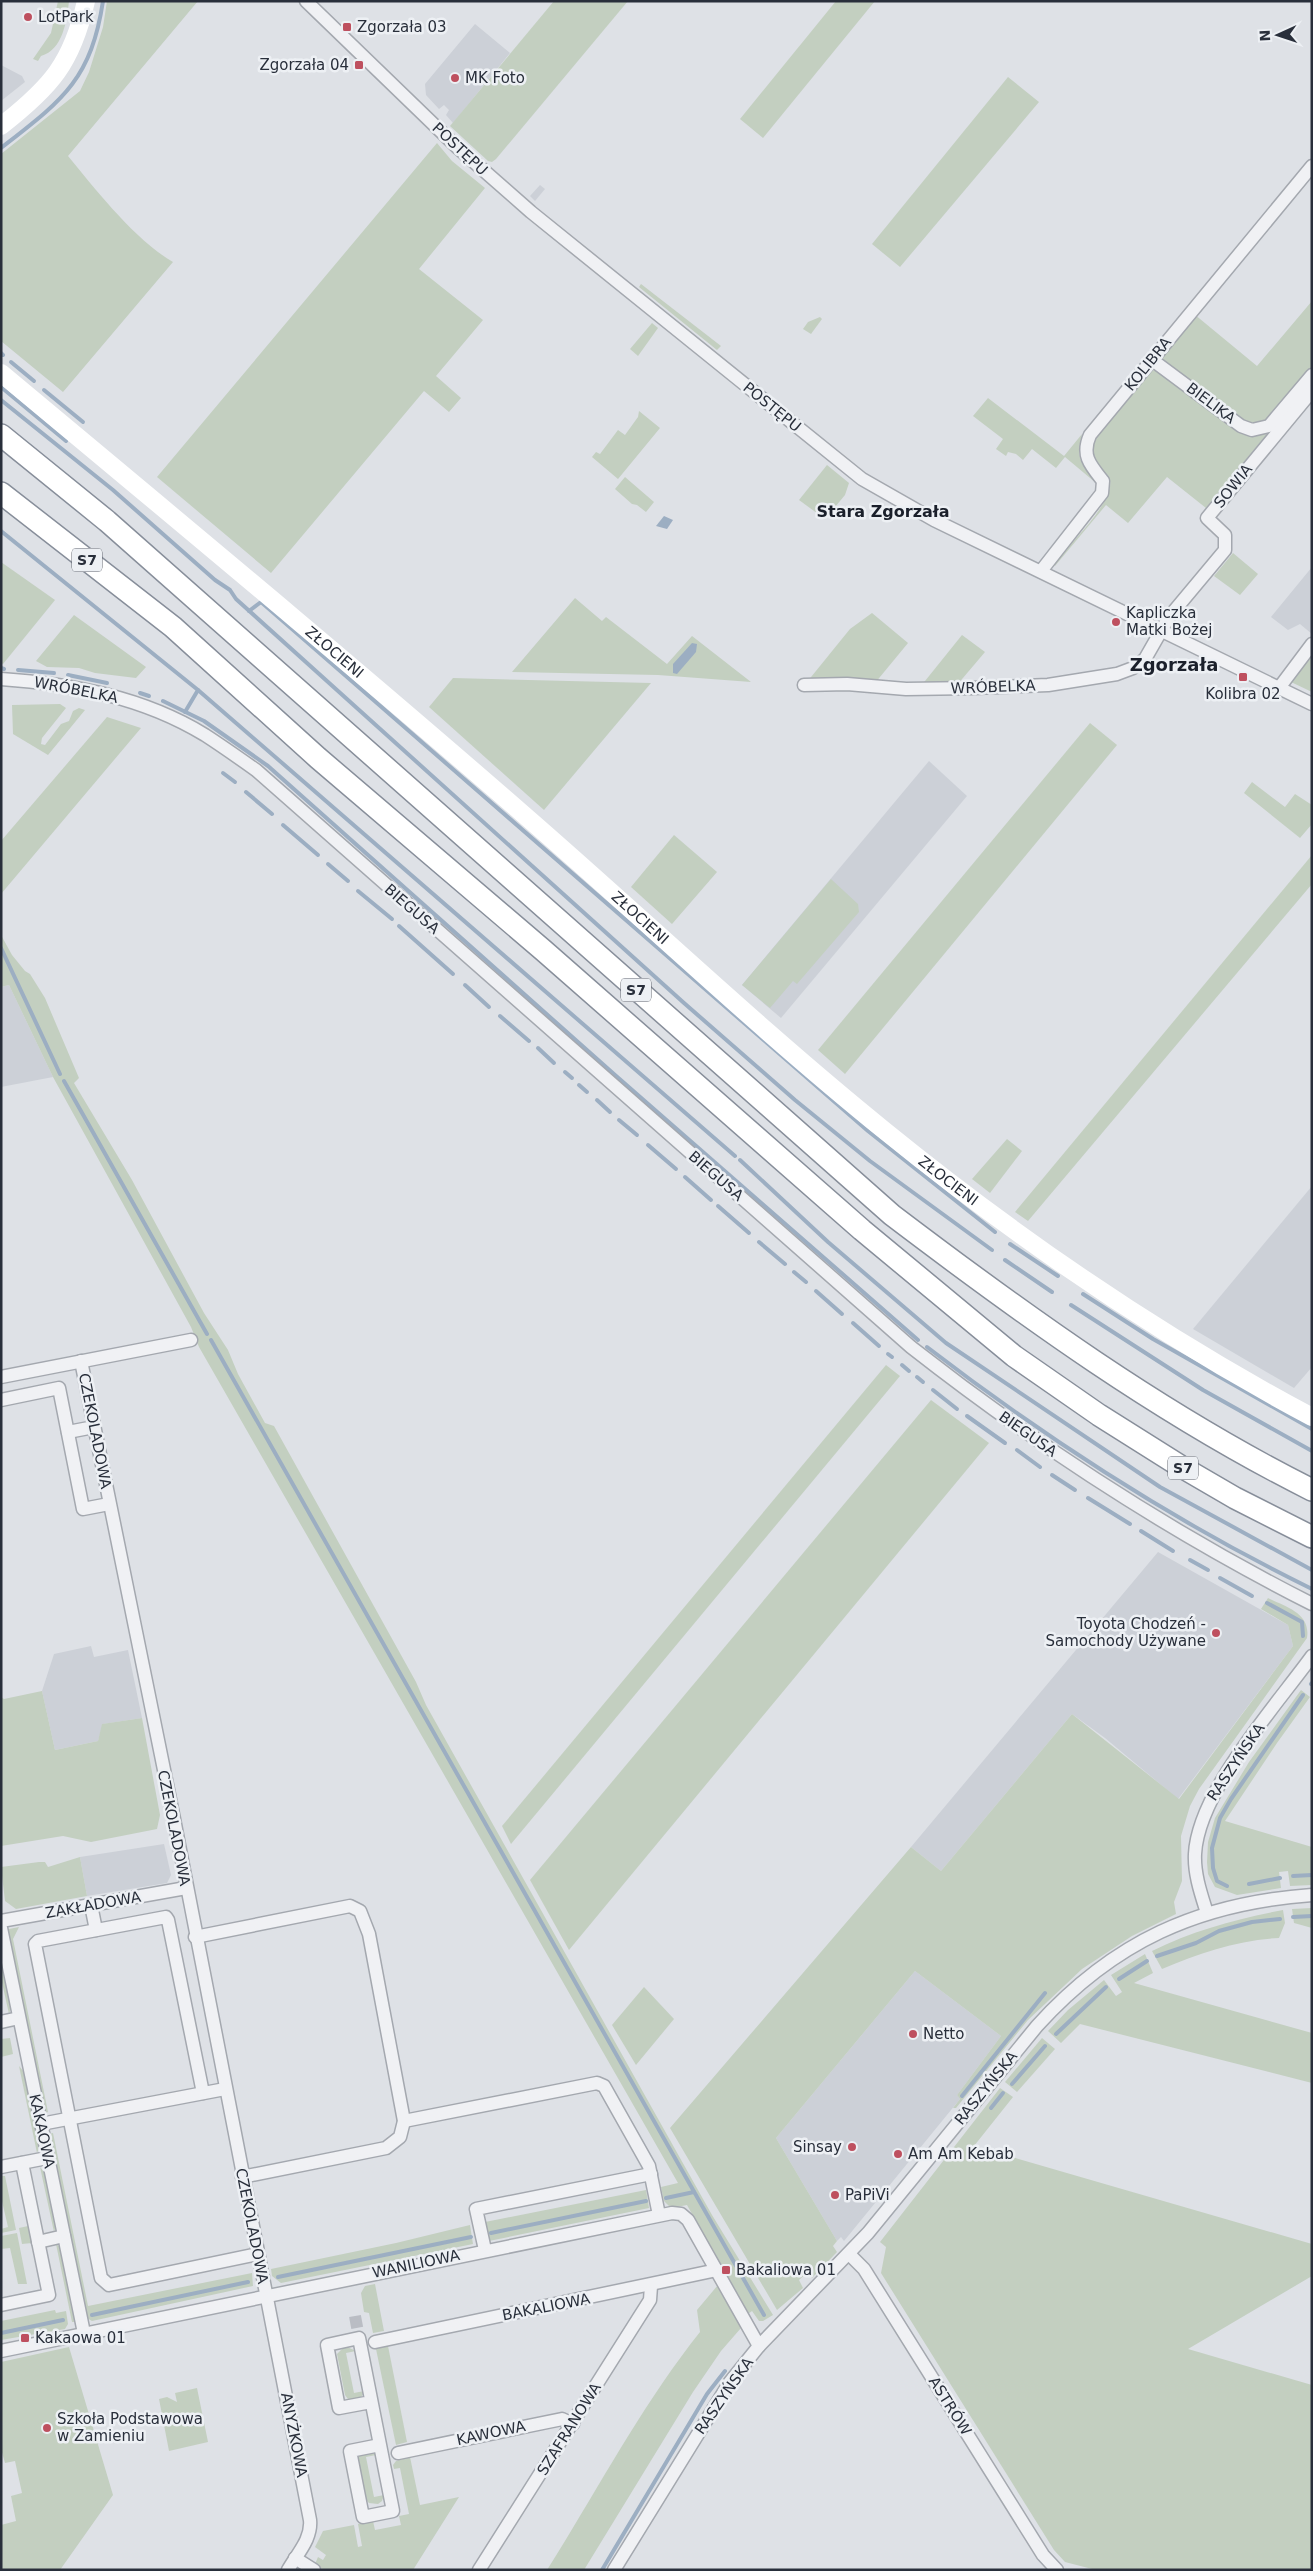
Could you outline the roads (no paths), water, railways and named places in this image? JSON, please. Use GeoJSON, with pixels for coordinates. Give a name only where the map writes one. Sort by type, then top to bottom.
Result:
{"type":"FeatureCollection","features":[{"type":"Feature","properties":{"kind":"highway","name":"S7"},"geometry":{"type":"LineString","coordinates":[[1,435],[107,521],[892,1215],[971,1275],[1148,1396],[1259,1462],[1312,1490]]}},
{"type":"Feature","properties":{"kind":"highway","name":"S7"},"geometry":{"type":"LineString","coordinates":[[1,493],[173,628],[318,758],[862,1230],[1014,1356],[1099,1415],[1180,1466],[1235,1498],[1312,1537]]}},
{"type":"Feature","properties":{"kind":"street","name":"POSTĘPU"},"geometry":{"type":"LineString","coordinates":[[306,1],[457,147],[531,212],[842,464],[904,504],[1312,704]]}},
{"type":"Feature","properties":{"kind":"street"},"geometry":{"type":"LineString","coordinates":[[1,126],[48,86],[65,62],[76,39],[85,3]]}},
{"type":"Feature","properties":{"kind":"street","name":"KOLIBRA"},"geometry":{"type":"LineString","coordinates":[[1041,571],[1102,493],[1103,481],[1090,465],[1085,453],[1090,435],[1312,166]]}},
{"type":"Feature","properties":{"kind":"street","name":"BIELIKA"},"geometry":{"type":"LineString","coordinates":[[1152,359],[1241,426],[1252,430],[1269,426],[1312,374]]}},
{"type":"Feature","properties":{"kind":"street","name":"ZŁOCIENI"},"geometry":{"type":"LineString","coordinates":[[1,373],[441,743],[882,1129],[1002,1222],[1100,1291],[1199,1353],[1312,1417]]}},
{"type":"Feature","properties":{"kind":"street","name":"SOWIA"},"geometry":{"type":"LineString","coordinates":[[1161,630],[1169,617],[1225,550],[1225,535],[1207,518],[1312,391]]}},
{"type":"Feature","properties":{"kind":"street","name":"WRÓBELKA"},"geometry":{"type":"LineString","coordinates":[[804,685],[847,684],[888,689],[932,689],[1048,685],[1076,681],[1117,674],[1139,664],[1152,650],[1161,630]]}},
{"type":"Feature","properties":{"kind":"street"},"geometry":{"type":"LineString","coordinates":[[1279,688],[1312,644]]}},
{"type":"Feature","properties":{"kind":"street","name":"WRÓBELKA"},"geometry":{"type":"LineString","coordinates":[[1,679],[54,683],[84,689],[120,698],[150,709]]}},
{"type":"Feature","properties":{"kind":"street","name":"BIEGUSA"},"geometry":{"type":"LineString","coordinates":[[150,709],[205,735],[256,770],[860,1304],[941,1371],[1093,1478],[1223,1557],[1312,1604]]}},
{"type":"Feature","properties":{"kind":"street"},"geometry":{"type":"LineString","coordinates":[[1,1376],[191,1340]]}},
{"type":"Feature","properties":{"kind":"street","name":"CZEKOLADOWA"},"geometry":{"type":"LineString","coordinates":[[81,1361],[266,2296]]}},
{"type":"Feature","properties":{"kind":"street"},"geometry":{"type":"LineString","coordinates":[[1,1400],[59,1388],[83,1509],[109,1504]]}},
{"type":"Feature","properties":{"kind":"street"},"geometry":{"type":"LineString","coordinates":[[68,1432],[94,1427]]}},
{"type":"Feature","properties":{"kind":"street","name":"RASZYŃSKA"},"geometry":{"type":"LineString","coordinates":[[614,2570],[730,2382],[759,2346],[850,2255],[1036,2026],[1064,1998],[1100,1967],[1126,1950],[1171,1927],[1206,1913],[1195,1871],[1195,1854],[1202,1818],[1212,1795],[1312,1656]]}},
{"type":"Feature","properties":{"kind":"street","name":"ZAKŁADOWA"},"geometry":{"type":"LineString","coordinates":[[1,1921],[186,1888]]}},
{"type":"Feature","properties":{"kind":"street"},"geometry":{"type":"LineString","coordinates":[[1206,1913],[1266,1900],[1312,1895]]}},
{"type":"Feature","properties":{"kind":"street"},"geometry":{"type":"LineString","coordinates":[[92,1905],[96,1930]]}},
{"type":"Feature","properties":{"kind":"street"},"geometry":{"type":"LineString","coordinates":[[175,1955],[197,1944],[342,1908],[357,1908],[364,1917],[404,2121],[400,2137],[386,2148],[242,2177]]}},
{"type":"Feature","properties":{"kind":"street"},"geometry":{"type":"LineString","coordinates":[[203,2093],[166,1917],[38,1941],[34,1947],[103,2283],[109,2285],[258,2254]]}},
{"type":"Feature","properties":{"kind":"street","name":"KAKAOWA"},"geometry":{"type":"LineString","coordinates":[[1,1928],[84,2333]]}},
{"type":"Feature","properties":{"kind":"street"},"geometry":{"type":"LineString","coordinates":[[1,2022],[19,2018]]}},
{"type":"Feature","properties":{"kind":"street"},"geometry":{"type":"LineString","coordinates":[[404,2121],[588,2083],[597,2083],[604,2086],[651,2174],[659,2215]]}},
{"type":"Feature","properties":{"kind":"street"},"geometry":{"type":"LineString","coordinates":[[40,2124],[225,2089]]}},
{"type":"Feature","properties":{"kind":"street"},"geometry":{"type":"LineString","coordinates":[[1,2167],[47,2158]]}},
{"type":"Feature","properties":{"kind":"street"},"geometry":{"type":"LineString","coordinates":[[1,2305],[49,2295],[22,2163]]}},
{"type":"Feature","properties":{"kind":"street"},"geometry":{"type":"LineString","coordinates":[[485,2250],[476,2209],[651,2174]]}},
{"type":"Feature","properties":{"kind":"street","name":"WANILIOWA"},"geometry":{"type":"LineString","coordinates":[[1,2350],[659,2215],[681,2214],[688,2220],[759,2346]]}},
{"type":"Feature","properties":{"kind":"street"},"geometry":{"type":"LineString","coordinates":[[38,2242],[64,2236]]}},
{"type":"Feature","properties":{"kind":"street","name":"ASTRÓW"},"geometry":{"type":"LineString","coordinates":[[850,2255],[864,2269],[1046,2560],[1056,2570]]}},
{"type":"Feature","properties":{"kind":"street","name":"BAKALIOWA"},"geometry":{"type":"LineString","coordinates":[[375,2342],[652,2286],[717,2270]]}},
{"type":"Feature","properties":{"kind":"street","name":"SZAFRANOWA"},"geometry":{"type":"LineString","coordinates":[[479,2570],[650,2300],[652,2286]]}},
{"type":"Feature","properties":{"kind":"street","name":"ANYŻKOWA"},"geometry":{"type":"LineString","coordinates":[[266,2296],[311,2529],[288,2570]]}},
{"type":"Feature","properties":{"kind":"street"},"geometry":{"type":"LineString","coordinates":[[371,2402],[339,2408],[327,2345],[358,2335],[371,2402],[380,2445],[393,2511],[363,2517],[350,2451],[380,2445]]}},
{"type":"Feature","properties":{"kind":"street","name":"KAWOWA"},"geometry":{"type":"LineString","coordinates":[[403,2452],[562,2418],[573,2424]]}},
{"type":"Feature","properties":{"kind":"street"},"geometry":{"type":"LineString","coordinates":[[295,2558],[314,2570]]}},
{"type":"Feature","properties":{"kind":"water"},"geometry":{"type":"Polygon","coordinates":[[[664,516],[673,520],[667,529],[656,526],[664,516]]]}},
{"type":"Feature","properties":{"kind":"water"},"geometry":{"type":"Polygon","coordinates":[[[692,643],[697,644],[696,652],[677,674],[673,673],[673,664],[692,643]]]}},
{"type":"Feature","properties":{"kind":"waterway"},"geometry":{"type":"LineString","coordinates":[[1,148],[41,116],[70,87],[90,51],[98,28],[103,1]]}},
{"type":"Feature","properties":{"kind":"waterway"},"geometry":{"type":"LineString","coordinates":[[11,362],[34,381]]}},
{"type":"Feature","properties":{"kind":"waterway"},"geometry":{"type":"LineString","coordinates":[[1,387],[66,441]]}},
{"type":"Feature","properties":{"kind":"waterway"},"geometry":{"type":"LineString","coordinates":[[44,390],[83,422]]}},
{"type":"Feature","properties":{"kind":"waterway"},"geometry":{"type":"LineString","coordinates":[[1,400],[113,490],[215,580],[230,590],[236,599],[684,1003],[795,1100],[870,1161],[992,1250]]}},
{"type":"Feature","properties":{"kind":"waterway"},"geometry":{"type":"LineString","coordinates":[[1,531],[198,690],[185,712]]}},
{"type":"Feature","properties":{"kind":"waterway"},"geometry":{"type":"LineString","coordinates":[[249,611],[261,602],[868,1131],[995,1232]]}},
{"type":"Feature","properties":{"kind":"waterway"},"geometry":{"type":"LineString","coordinates":[[18,670],[54,673]]}},
{"type":"Feature","properties":{"kind":"waterway"},"geometry":{"type":"LineString","coordinates":[[68,675],[107,683]]}},
{"type":"Feature","properties":{"kind":"waterway"},"geometry":{"type":"LineString","coordinates":[[198,690],[735,1156]]}},
{"type":"Feature","properties":{"kind":"waterway"},"geometry":{"type":"LineString","coordinates":[[140,693],[149,696]]}},
{"type":"Feature","properties":{"kind":"waterway"},"geometry":{"type":"LineString","coordinates":[[163,701],[204,721],[268,766],[615,1075],[918,1340]]}},
{"type":"Feature","properties":{"kind":"waterway"},"geometry":{"type":"LineString","coordinates":[[223,773],[235,782]]}},
{"type":"Feature","properties":{"kind":"waterway"},"geometry":{"type":"LineString","coordinates":[[246,792],[272,814]]}},
{"type":"Feature","properties":{"kind":"waterway"},"geometry":{"type":"LineString","coordinates":[[283,825],[318,855]]}},
{"type":"Feature","properties":{"kind":"waterway"},"geometry":{"type":"LineString","coordinates":[[328,864],[348,881]]}},
{"type":"Feature","properties":{"kind":"waterway"},"geometry":{"type":"LineString","coordinates":[[358,891],[392,919]]}},
{"type":"Feature","properties":{"kind":"waterway"},"geometry":{"type":"LineString","coordinates":[[399,926],[453,974]]}},
{"type":"Feature","properties":{"kind":"waterway"},"geometry":{"type":"LineString","coordinates":[[1,948],[60,1074]]}},
{"type":"Feature","properties":{"kind":"waterway"},"geometry":{"type":"LineString","coordinates":[[465,985],[489,1007]]}},
{"type":"Feature","properties":{"kind":"waterway"},"geometry":{"type":"LineString","coordinates":[[500,1016],[529,1041]]}},
{"type":"Feature","properties":{"kind":"waterway"},"geometry":{"type":"LineString","coordinates":[[538,1048],[554,1063]]}},
{"type":"Feature","properties":{"kind":"waterway"},"geometry":{"type":"LineString","coordinates":[[565,1072],[572,1078]]}},
{"type":"Feature","properties":{"kind":"waterway"},"geometry":{"type":"LineString","coordinates":[[64,1081],[207,1334]]}},
{"type":"Feature","properties":{"kind":"waterway"},"geometry":{"type":"LineString","coordinates":[[579,1085],[587,1092]]}},
{"type":"Feature","properties":{"kind":"waterway"},"geometry":{"type":"LineString","coordinates":[[597,1100],[610,1112]]}},
{"type":"Feature","properties":{"kind":"waterway"},"geometry":{"type":"LineString","coordinates":[[619,1120],[637,1135]]}},
{"type":"Feature","properties":{"kind":"waterway"},"geometry":{"type":"LineString","coordinates":[[648,1145],[676,1169]]}},
{"type":"Feature","properties":{"kind":"waterway"},"geometry":{"type":"LineString","coordinates":[[740,1160],[828,1242],[946,1343],[1160,1487],[1312,1570]]}},
{"type":"Feature","properties":{"kind":"waterway"},"geometry":{"type":"LineString","coordinates":[[685,1177],[711,1200]]}},
{"type":"Feature","properties":{"kind":"waterway"},"geometry":{"type":"LineString","coordinates":[[718,1206],[749,1233]]}},
{"type":"Feature","properties":{"kind":"waterway"},"geometry":{"type":"LineString","coordinates":[[759,1242],[785,1264]]}},
{"type":"Feature","properties":{"kind":"waterway"},"geometry":{"type":"LineString","coordinates":[[1010,1244],[1058,1276]]}},
{"type":"Feature","properties":{"kind":"waterway"},"geometry":{"type":"LineString","coordinates":[[1005,1260],[1052,1292]]}},
{"type":"Feature","properties":{"kind":"waterway"},"geometry":{"type":"LineString","coordinates":[[794,1272],[806,1282]]}},
{"type":"Feature","properties":{"kind":"waterway"},"geometry":{"type":"LineString","coordinates":[[816,1291],[842,1314]]}},
{"type":"Feature","properties":{"kind":"waterway"},"geometry":{"type":"LineString","coordinates":[[1083,1294],[1153,1339],[1312,1429]]}},
{"type":"Feature","properties":{"kind":"waterway"},"geometry":{"type":"LineString","coordinates":[[1071,1305],[1203,1390],[1312,1451]]}},
{"type":"Feature","properties":{"kind":"waterway"},"geometry":{"type":"LineString","coordinates":[[853,1323],[879,1346]]}},
{"type":"Feature","properties":{"kind":"waterway"},"geometry":{"type":"LineString","coordinates":[[211,1340],[764,2315]]}},
{"type":"Feature","properties":{"kind":"waterway"},"geometry":{"type":"LineString","coordinates":[[927,1347],[1019,1415],[1114,1478],[1211,1536],[1312,1589]]}},
{"type":"Feature","properties":{"kind":"waterway"},"geometry":{"type":"LineString","coordinates":[[888,1354],[892,1357]]}},
{"type":"Feature","properties":{"kind":"waterway"},"geometry":{"type":"LineString","coordinates":[[902,1365],[909,1371]]}},
{"type":"Feature","properties":{"kind":"waterway"},"geometry":{"type":"LineString","coordinates":[[917,1377],[923,1382]]}},
{"type":"Feature","properties":{"kind":"waterway"},"geometry":{"type":"LineString","coordinates":[[933,1390],[957,1409]]}},
{"type":"Feature","properties":{"kind":"waterway"},"geometry":{"type":"LineString","coordinates":[[967,1416],[1005,1443]]}},
{"type":"Feature","properties":{"kind":"waterway"},"geometry":{"type":"LineString","coordinates":[[1017,1450],[1040,1467]]}},
{"type":"Feature","properties":{"kind":"waterway"},"geometry":{"type":"LineString","coordinates":[[1052,1475],[1075,1490]]}},
{"type":"Feature","properties":{"kind":"waterway"},"geometry":{"type":"LineString","coordinates":[[1088,1498],[1130,1524]]}},
{"type":"Feature","properties":{"kind":"waterway"},"geometry":{"type":"LineString","coordinates":[[1141,1531],[1173,1551]]}},
{"type":"Feature","properties":{"kind":"waterway"},"geometry":{"type":"LineString","coordinates":[[1190,1560],[1208,1570]]}},
{"type":"Feature","properties":{"kind":"waterway"},"geometry":{"type":"LineString","coordinates":[[1220,1578],[1252,1596]]}},
{"type":"Feature","properties":{"kind":"waterway"},"geometry":{"type":"LineString","coordinates":[[1267,1603],[1302,1622],[1303,1636]]}},
{"type":"Feature","properties":{"kind":"waterway"},"geometry":{"type":"LineString","coordinates":[[1227,1886],[1217,1881],[1213,1868],[1212,1848],[1220,1818],[1231,1799],[1303,1695]]}},
{"type":"Feature","properties":{"kind":"waterway"},"geometry":{"type":"LineString","coordinates":[[1293,1876],[1312,1875]]}},
{"type":"Feature","properties":{"kind":"waterway"},"geometry":{"type":"LineString","coordinates":[[1249,1884],[1280,1878]]}},
{"type":"Feature","properties":{"kind":"waterway"},"geometry":{"type":"LineString","coordinates":[[1293,1917],[1312,1916]]}},
{"type":"Feature","properties":{"kind":"waterway"},"geometry":{"type":"LineString","coordinates":[[1157,1956],[1196,1943],[1219,1931],[1252,1922],[1280,1919]]}},
{"type":"Feature","properties":{"kind":"waterway"},"geometry":{"type":"LineString","coordinates":[[1119,1979],[1147,1961]]}},
{"type":"Feature","properties":{"kind":"waterway"},"geometry":{"type":"LineString","coordinates":[[1056,2034],[1106,1987]]}},
{"type":"Feature","properties":{"kind":"waterway"},"geometry":{"type":"LineString","coordinates":[[962,2096],[1045,1993]]}},
{"type":"Feature","properties":{"kind":"waterway"},"geometry":{"type":"LineString","coordinates":[[1012,2084],[1045,2046]]}},
{"type":"Feature","properties":{"kind":"waterway"},"geometry":{"type":"LineString","coordinates":[[991,2108],[1003,2093]]}},
{"type":"Feature","properties":{"kind":"waterway"},"geometry":{"type":"LineString","coordinates":[[666,2198],[694,2192]]}},
{"type":"Feature","properties":{"kind":"waterway"},"geometry":{"type":"LineString","coordinates":[[491,2233],[646,2201]]}},
{"type":"Feature","properties":{"kind":"waterway"},"geometry":{"type":"LineString","coordinates":[[278,2277],[471,2237]]}},
{"type":"Feature","properties":{"kind":"waterway"},"geometry":{"type":"LineString","coordinates":[[92,2315],[248,2282]]}},
{"type":"Feature","properties":{"kind":"waterway"},"geometry":{"type":"LineString","coordinates":[[1,2333],[63,2320]]}},
{"type":"Feature","properties":{"kind":"waterway"},"geometry":{"type":"LineString","coordinates":[[602,2570],[707,2394],[725,2371]]}},
{"type":"Feature","properties":{"kind":"tunnel"},"geometry":{"type":"LineString","coordinates":[[355,2316],[358,2332]]}},
{"type":"Feature","properties":{"kind":"place","name":"LotPark"},"geometry":{"type":"Point","coordinates":[28,17]}},
{"type":"Feature","properties":{"kind":"place","name":"Zgorzała 03"},"geometry":{"type":"Point","coordinates":[347,27]}},
{"type":"Feature","properties":{"kind":"place","name":"Zgorzała 04"},"geometry":{"type":"Point","coordinates":[359,65]}},
{"type":"Feature","properties":{"kind":"place","name":"MK Foto"},"geometry":{"type":"Point","coordinates":[455,78]}},
{"type":"Feature","properties":{"kind":"place","name":"Kapliczka Matki Bożej"},"geometry":{"type":"Point","coordinates":[1116,622]}},
{"type":"Feature","properties":{"kind":"place","name":"Kolibra 02"},"geometry":{"type":"Point","coordinates":[1243,677]}},
{"type":"Feature","properties":{"kind":"place","name":"Toyota Chodzeń - Samochody Używane"},"geometry":{"type":"Point","coordinates":[1216,1633]}},
{"type":"Feature","properties":{"kind":"place","name":"Netto"},"geometry":{"type":"Point","coordinates":[913,2034]}},
{"type":"Feature","properties":{"kind":"place","name":"Sinsay"},"geometry":{"type":"Point","coordinates":[852,2147]}},
{"type":"Feature","properties":{"kind":"place","name":"Am Am Kebab"},"geometry":{"type":"Point","coordinates":[898,2154]}},
{"type":"Feature","properties":{"kind":"place","name":"PaPiVi"},"geometry":{"type":"Point","coordinates":[835,2195]}},
{"type":"Feature","properties":{"kind":"place","name":"Bakaliowa 01"},"geometry":{"type":"Point","coordinates":[726,2270]}},
{"type":"Feature","properties":{"kind":"place","name":"Kakaowa 01"},"geometry":{"type":"Point","coordinates":[25,2338]}},
{"type":"Feature","properties":{"kind":"place","name":"Szkoła Podstawowa w Zamieniu"},"geometry":{"type":"Point","coordinates":[47,2428]}},
{"type":"Feature","properties":{"kind":"district","name":"Stara Zgorzała"},"geometry":{"type":"Point","coordinates":[883,511]}},
{"type":"Feature","properties":{"kind":"district","name":"Zgorzała"},"geometry":{"type":"Point","coordinates":[1174,664]}}]}
